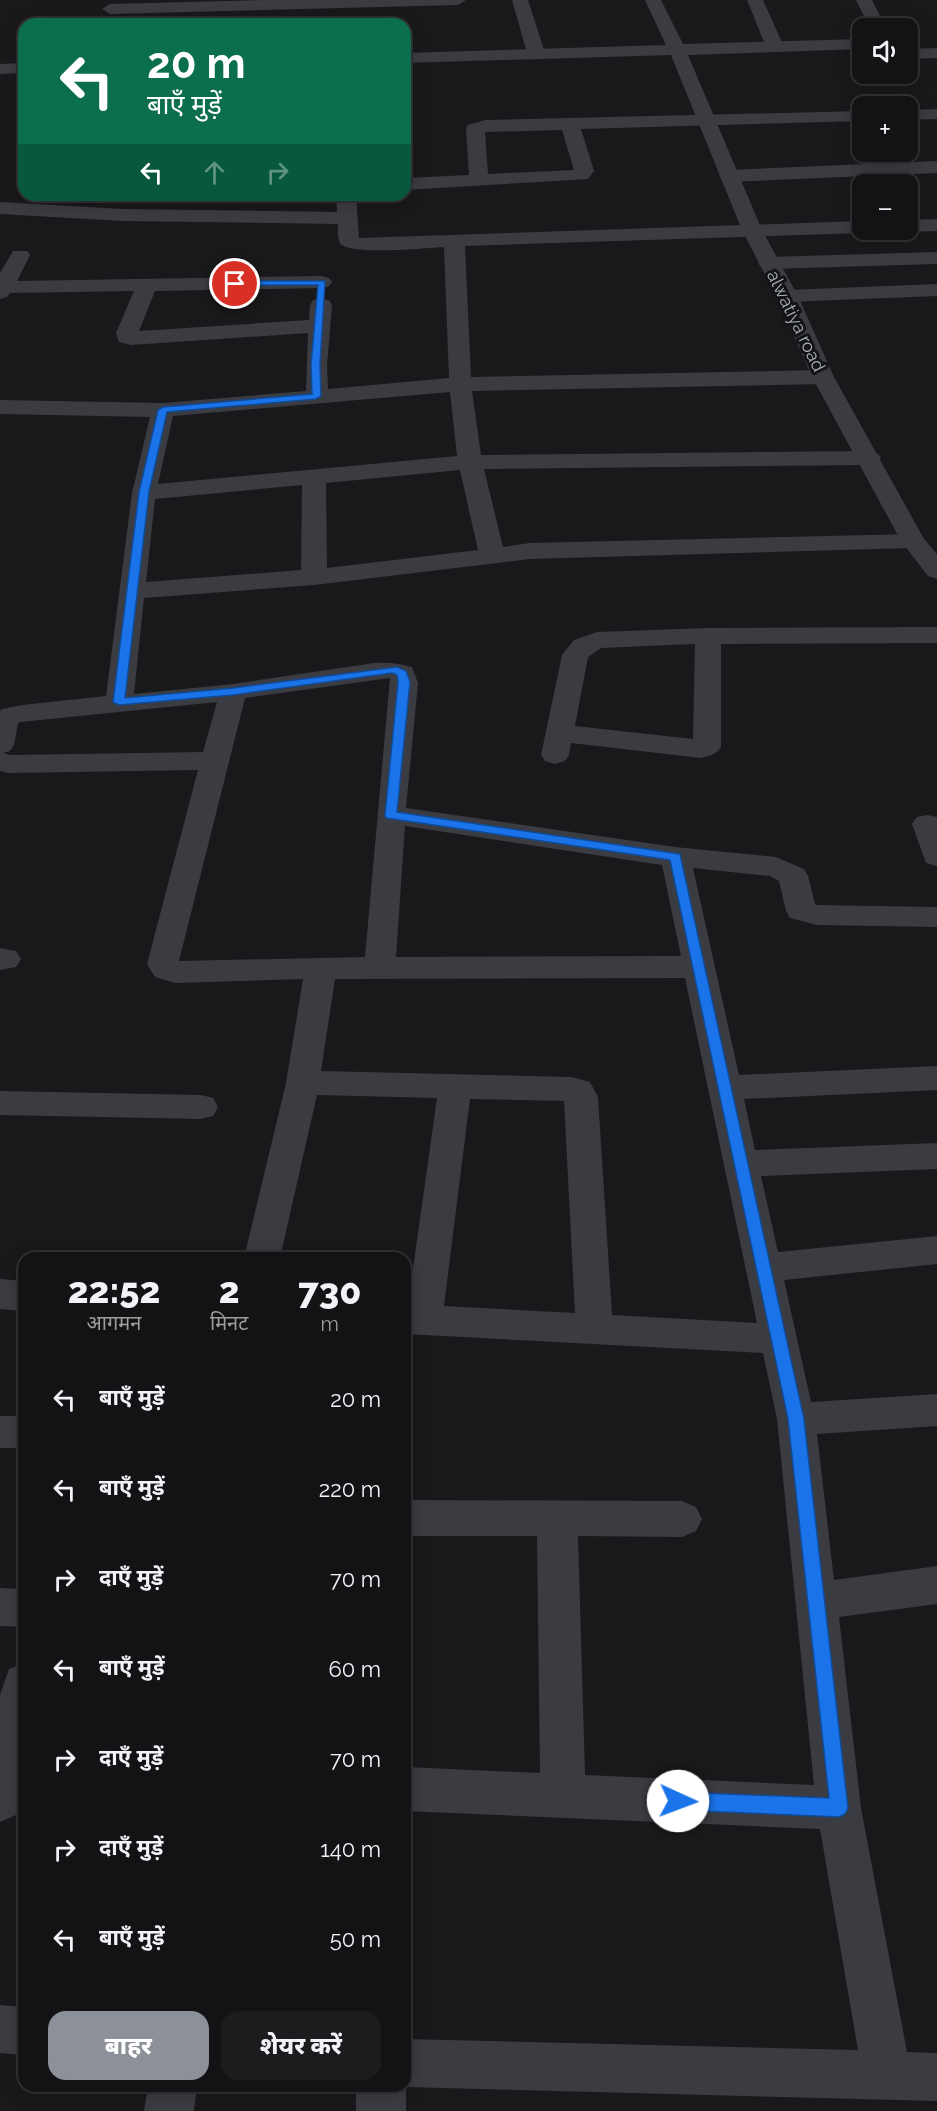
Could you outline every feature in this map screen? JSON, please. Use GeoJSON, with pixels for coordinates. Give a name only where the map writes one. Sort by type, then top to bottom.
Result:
{"type":"FeatureCollection","features":[{"type":"Feature","properties":{"kind":"street"},"geometry":{"type":"LineString","coordinates":[[110,11],[230,3],[459,0]]}},
{"type":"Feature","properties":{"kind":"street"},"geometry":{"type":"LineString","coordinates":[[520,0],[536,53]]}},
{"type":"Feature","properties":{"kind":"street","name":"alwatiya road"},"geometry":{"type":"LineString","coordinates":[[653,0],[679,54],[752,230],[787,296],[823,377],[914,541],[937,571]]}},
{"type":"Feature","properties":{"kind":"street"},"geometry":{"type":"LineString","coordinates":[[755,0],[775,47]]}},
{"type":"Feature","properties":{"kind":"street"},"geometry":{"type":"LineString","coordinates":[[864,0],[873,18]]}},
{"type":"Feature","properties":{"kind":"street"},"geometry":{"type":"LineString","coordinates":[[918,43],[937,42]]}},
{"type":"Feature","properties":{"kind":"street"},"geometry":{"type":"LineString","coordinates":[[411,67],[852,44]]}},
{"type":"Feature","properties":{"kind":"street"},"geometry":{"type":"LineString","coordinates":[[411,58],[536,53],[852,55]]}},
{"type":"Feature","properties":{"kind":"street"},"geometry":{"type":"LineString","coordinates":[[918,54],[937,53]]}},
{"type":"Feature","properties":{"kind":"street"},"geometry":{"type":"LineString","coordinates":[[0,69],[18,68]]}},
{"type":"Feature","properties":{"kind":"street"},"geometry":{"type":"LineString","coordinates":[[0,78],[18,78]]}},
{"type":"Feature","properties":{"kind":"street"},"geometry":{"type":"LineString","coordinates":[[918,115],[936,116]]}},
{"type":"Feature","properties":{"kind":"street"},"geometry":{"type":"LineString","coordinates":[[478,180],[475,129],[485,126],[852,116]]}},
{"type":"Feature","properties":{"kind":"street"},"geometry":{"type":"LineString","coordinates":[[411,184],[580,175],[584,171],[570,124]]}},
{"type":"Feature","properties":{"kind":"street"},"geometry":{"type":"LineString","coordinates":[[729,176],[937,167]]}},
{"type":"Feature","properties":{"kind":"street"},"geometry":{"type":"LineString","coordinates":[[211,217],[212,201]]}},
{"type":"Feature","properties":{"kind":"street"},"geometry":{"type":"LineString","coordinates":[[346,201],[349,241],[352,243],[852,227]]}},
{"type":"Feature","properties":{"kind":"street"},"geometry":{"type":"LineString","coordinates":[[0,208],[124,205],[211,217],[346,218]]}},
{"type":"Feature","properties":{"kind":"street"},"geometry":{"type":"LineString","coordinates":[[918,226],[937,225]]}},
{"type":"Feature","properties":{"kind":"street"},"geometry":{"type":"LineString","coordinates":[[454,240],[460,384],[470,462],[492,554]]}},
{"type":"Feature","properties":{"kind":"street"},"geometry":{"type":"LineString","coordinates":[[20,255],[2,290],[147,285],[323,272],[315,365],[316,396]]}},
{"type":"Feature","properties":{"kind":"street"},"geometry":{"type":"LineString","coordinates":[[768,263],[937,258]]}},
{"type":"Feature","properties":{"kind":"street"},"geometry":{"type":"LineString","coordinates":[[147,285],[127,337],[320,326]]}},
{"type":"Feature","properties":{"kind":"street"},"geometry":{"type":"LineString","coordinates":[[787,296],[937,290]]}},
{"type":"Feature","properties":{"kind":"street"},"geometry":{"type":"LineString","coordinates":[[0,407],[163,410],[460,384],[823,377]]}},
{"type":"Feature","properties":{"kind":"street"},"geometry":{"type":"LineString","coordinates":[[119,702],[144,492],[163,410]]}},
{"type":"Feature","properties":{"kind":"street"},"geometry":{"type":"LineString","coordinates":[[144,492],[470,462],[869,458]]}},
{"type":"Feature","properties":{"kind":"street"},"geometry":{"type":"LineString","coordinates":[[314,476],[314,577]]}},
{"type":"Feature","properties":{"kind":"street"},"geometry":{"type":"LineString","coordinates":[[133,591],[314,577],[492,554],[551,550],[914,541]]}},
{"type":"Feature","properties":{"kind":"street"},"geometry":{"type":"LineString","coordinates":[[708,636],[707,747],[701,749],[557,744],[575,655],[583,646],[597,640],[708,636],[937,635]]}},
{"type":"Feature","properties":{"kind":"street"},"geometry":{"type":"LineString","coordinates":[[0,745],[5,720],[12,715],[119,702],[233,692],[374,671],[393,670],[402,673],[404,682],[380,967]]}},
{"type":"Feature","properties":{"kind":"street"},"geometry":{"type":"LineString","coordinates":[[233,692],[164,957],[163,964],[166,969],[175,972],[380,967],[699,967]]}},
{"type":"Feature","properties":{"kind":"street"},"geometry":{"type":"LineString","coordinates":[[0,761],[9,764],[214,761]]}},
{"type":"Feature","properties":{"kind":"street"},"geometry":{"type":"LineString","coordinates":[[391,815],[675,856],[776,867],[786,870],[793,876],[801,911],[807,914],[937,917]]}},
{"type":"Feature","properties":{"kind":"street"},"geometry":{"type":"LineString","coordinates":[[927,824],[937,856]]}},
{"type":"Feature","properties":{"kind":"street"},"geometry":{"type":"LineString","coordinates":[[675,856],[796,1419],[839,1808],[887,2076]]}},
{"type":"Feature","properties":{"kind":"street"},"geometry":{"type":"LineString","coordinates":[[263,1252],[303,1083],[321,968]]}},
{"type":"Feature","properties":{"kind":"street"},"geometry":{"type":"LineString","coordinates":[[725,1088],[937,1078]]}},
{"type":"Feature","properties":{"kind":"street"},"geometry":{"type":"LineString","coordinates":[[303,1083],[578,1091],[581,1097],[594,1328]]}},
{"type":"Feature","properties":{"kind":"street"},"geometry":{"type":"LineString","coordinates":[[455,1086],[415,1320],[779,1339]]}},
{"type":"Feature","properties":{"kind":"street"},"geometry":{"type":"LineString","coordinates":[[0,1103],[201,1107]]}},
{"type":"Feature","properties":{"kind":"street"},"geometry":{"type":"LineString","coordinates":[[741,1164],[937,1156]]}},
{"type":"Feature","properties":{"kind":"street"},"geometry":{"type":"LineString","coordinates":[[764,1268],[937,1250]]}},
{"type":"Feature","properties":{"kind":"street"},"geometry":{"type":"LineString","coordinates":[[0,1294],[18,1296]]}},
{"type":"Feature","properties":{"kind":"street"},"geometry":{"type":"LineString","coordinates":[[796,1419],[937,1410]]}},
{"type":"Feature","properties":{"kind":"street"},"geometry":{"type":"LineString","coordinates":[[0,1432],[18,1432]]}},
{"type":"Feature","properties":{"kind":"street"},"geometry":{"type":"LineString","coordinates":[[411,1518],[682,1519]]}},
{"type":"Feature","properties":{"kind":"street"},"geometry":{"type":"LineString","coordinates":[[556,1519],[563,1796]]}},
{"type":"Feature","properties":{"kind":"street"},"geometry":{"type":"LineString","coordinates":[[816,1601],[937,1585]]}},
{"type":"Feature","properties":{"kind":"street"},"geometry":{"type":"LineString","coordinates":[[0,1607],[18,1608]]}},
{"type":"Feature","properties":{"kind":"street"},"geometry":{"type":"LineString","coordinates":[[7,1780],[18,1717]]}},
{"type":"Feature","properties":{"kind":"street"},"geometry":{"type":"LineString","coordinates":[[411,1790],[839,1808]]}},
{"type":"Feature","properties":{"kind":"street"},"geometry":{"type":"LineString","coordinates":[[0,2029],[18,2030]]}},
{"type":"Feature","properties":{"kind":"street"},"geometry":{"type":"LineString","coordinates":[[411,2063],[937,2077]]}},
{"type":"Feature","properties":{"kind":"street"},"geometry":{"type":"LineString","coordinates":[[169,2111],[172,2092]]}},
{"type":"Feature","properties":{"kind":"street"},"geometry":{"type":"LineString","coordinates":[[381,2092],[381,2111]]}},
{"type":"Feature","properties":{"kind":"route"},"geometry":{"type":"LineString","coordinates":[[235,284],[322,282],[315,365],[316,396],[163,410],[144,492],[119,702],[233,692],[393,670],[402,673],[404,682],[391,815],[675,856],[796,1419],[839,1808],[678,1801]]}}]}
